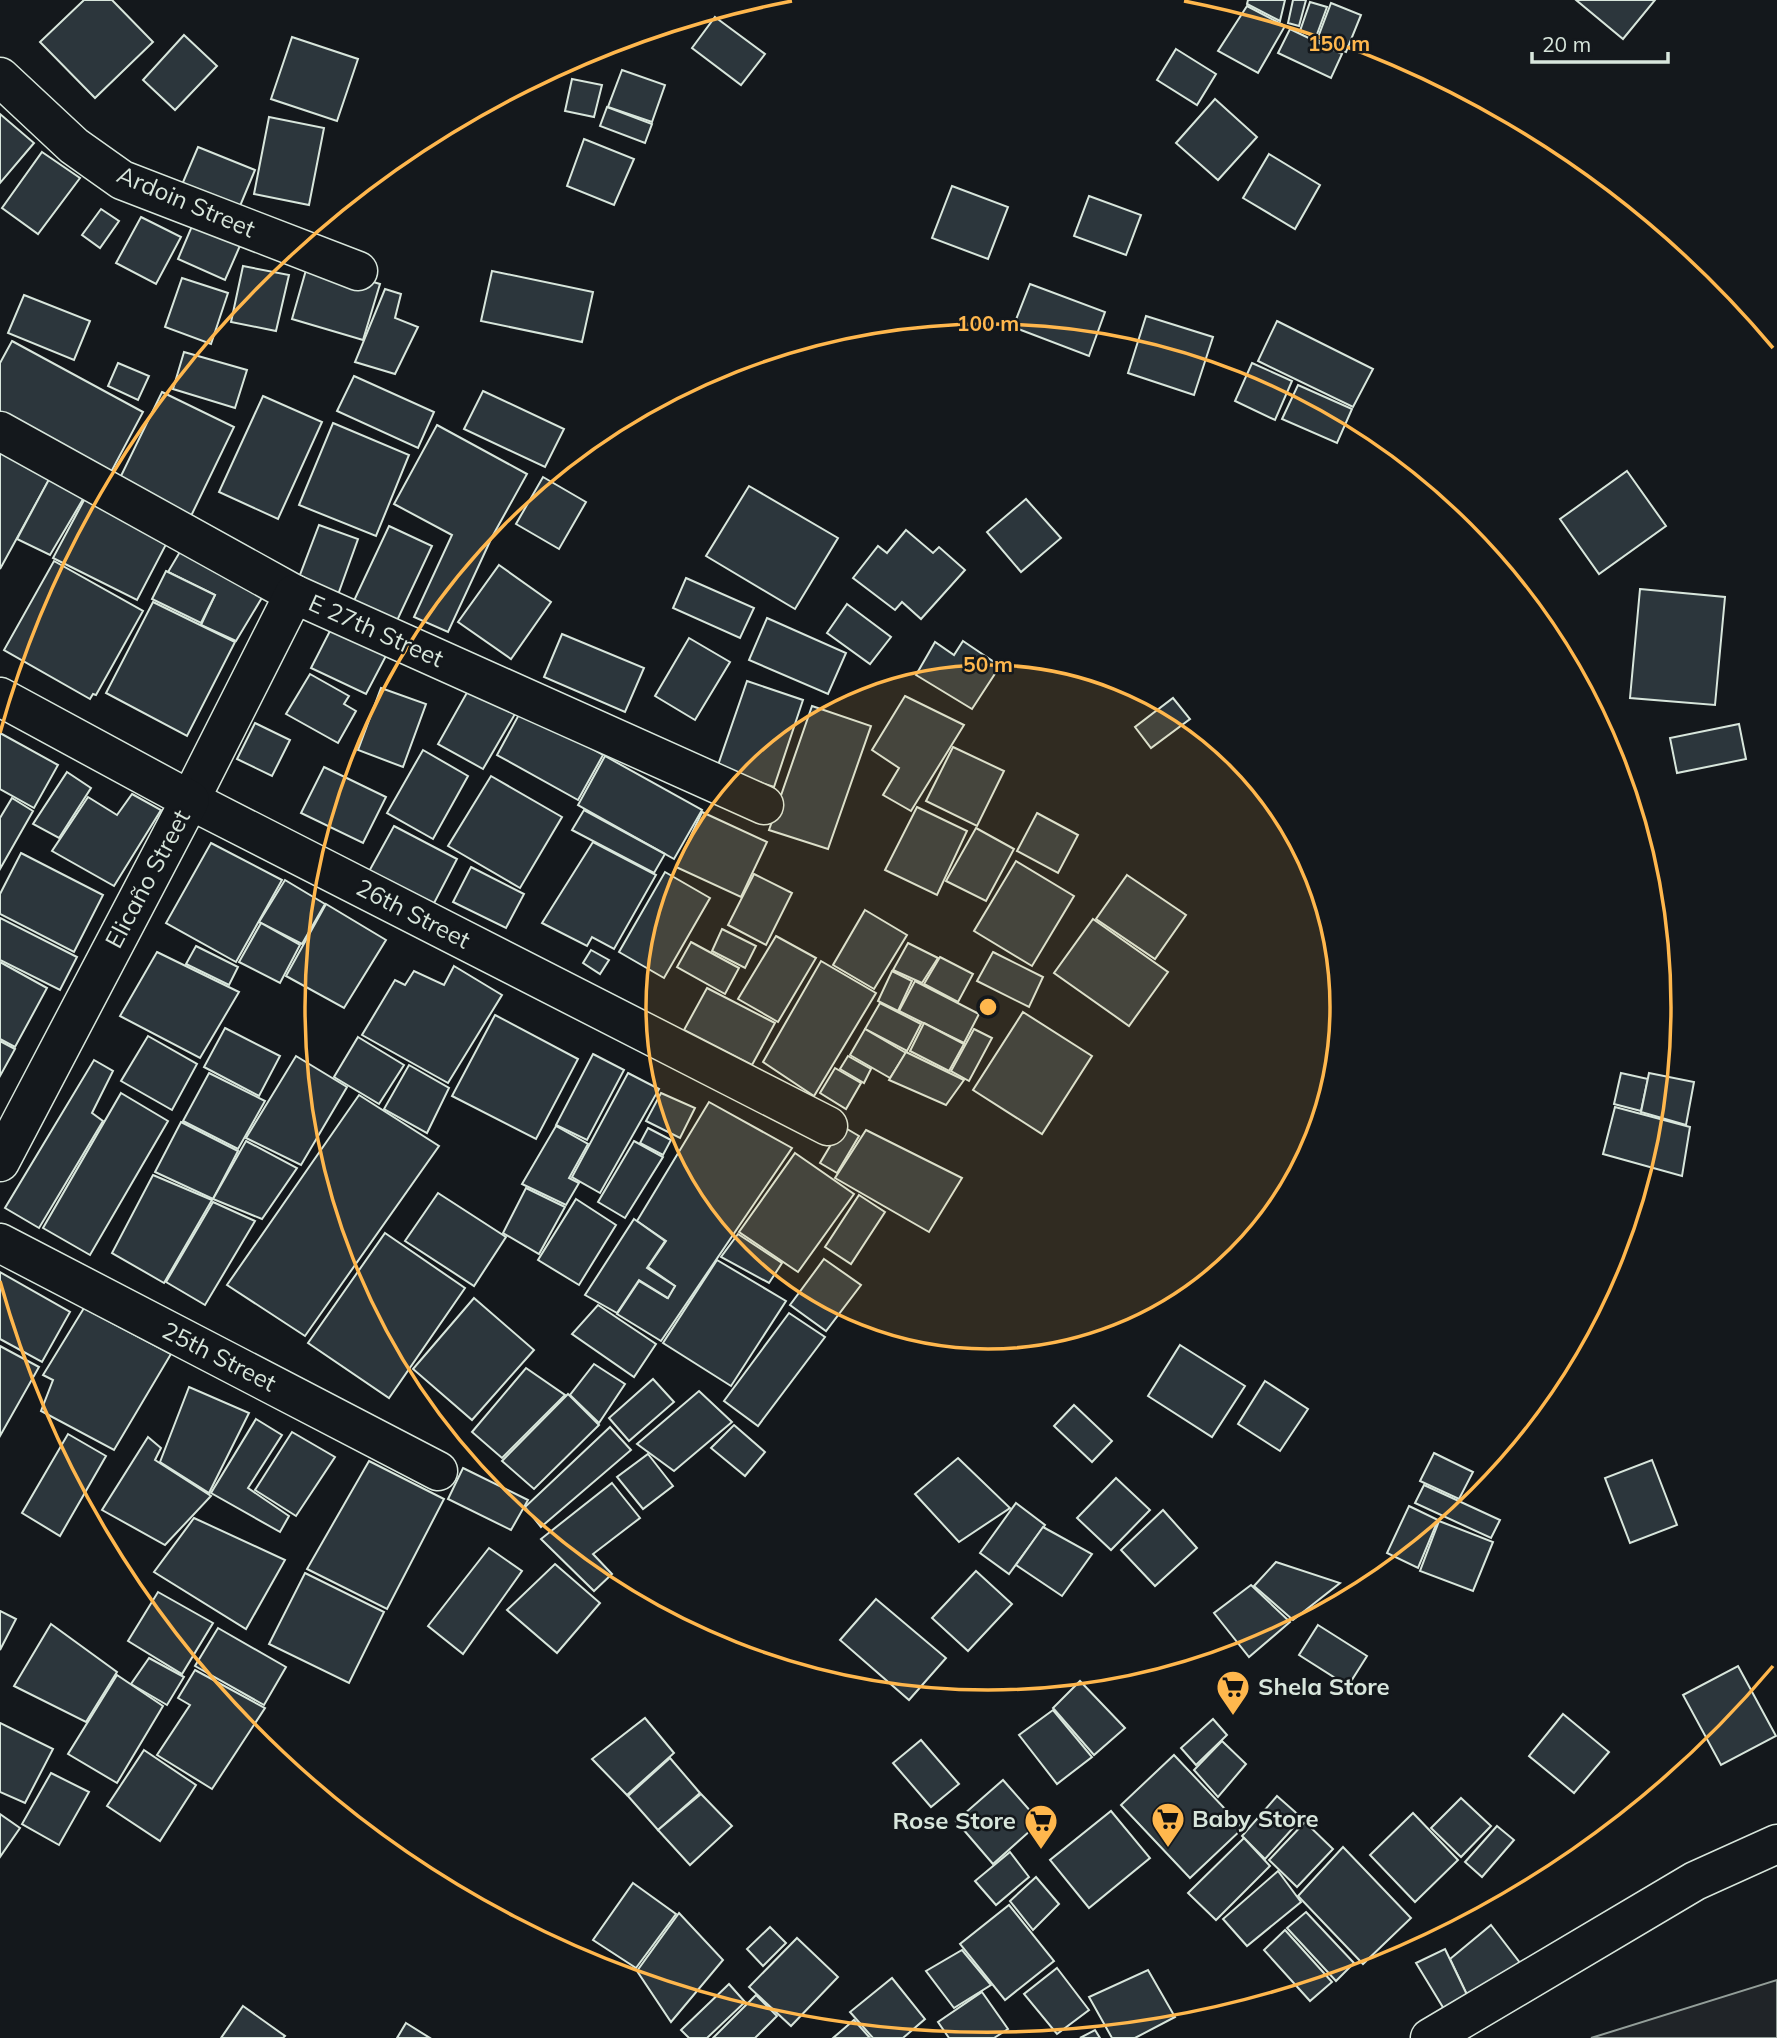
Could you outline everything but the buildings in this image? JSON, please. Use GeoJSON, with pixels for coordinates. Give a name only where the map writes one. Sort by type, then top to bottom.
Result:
{"type":"FeatureCollection","features":[{"type":"Feature","properties":{"kind":"street","name":"Ardoin Street"},"geometry":{"type":"LineString","coordinates":[[0,77],[74,146],[121,180],[358,271]]}},
{"type":"Feature","properties":{"kind":"street","name":"E 27th Street"},"geometry":{"type":"LineString","coordinates":[[0,431],[294,594],[764,805]]}},
{"type":"Feature","properties":{"kind":"street","name":"Elicaño Street"},"geometry":{"type":"LineString","coordinates":[[0,1162],[190,800],[294,594]]}},
{"type":"Feature","properties":{"kind":"street","name":"26th Street"},"geometry":{"type":"LineString","coordinates":[[0,697],[190,800],[828,1126]]}},
{"type":"Feature","properties":{"kind":"street","name":"25th Street"},"geometry":{"type":"LineString","coordinates":[[0,1243],[438,1471]]}},
{"type":"Feature","properties":{"kind":"street"},"geometry":{"type":"LineString","coordinates":[[1430,2038],[1695,1881],[1777,1844]]}},
{"type":"Feature","properties":{"kind":"shaded area"},"geometry":{"type":"Polygon","coordinates":[[[1777,1980],[1777,2038],[1591,2038],[1777,1980]]]}},
{"type":"Feature","properties":{"kind":"place","name":"Shela Store"},"geometry":{"type":"Point","coordinates":[1233,1717]}},
{"type":"Feature","properties":{"kind":"place","name":"Baby Store"},"geometry":{"type":"Point","coordinates":[1168,1849]}},
{"type":"Feature","properties":{"kind":"place","name":"Rose Store"},"geometry":{"type":"Point","coordinates":[1041,1851]}}]}
